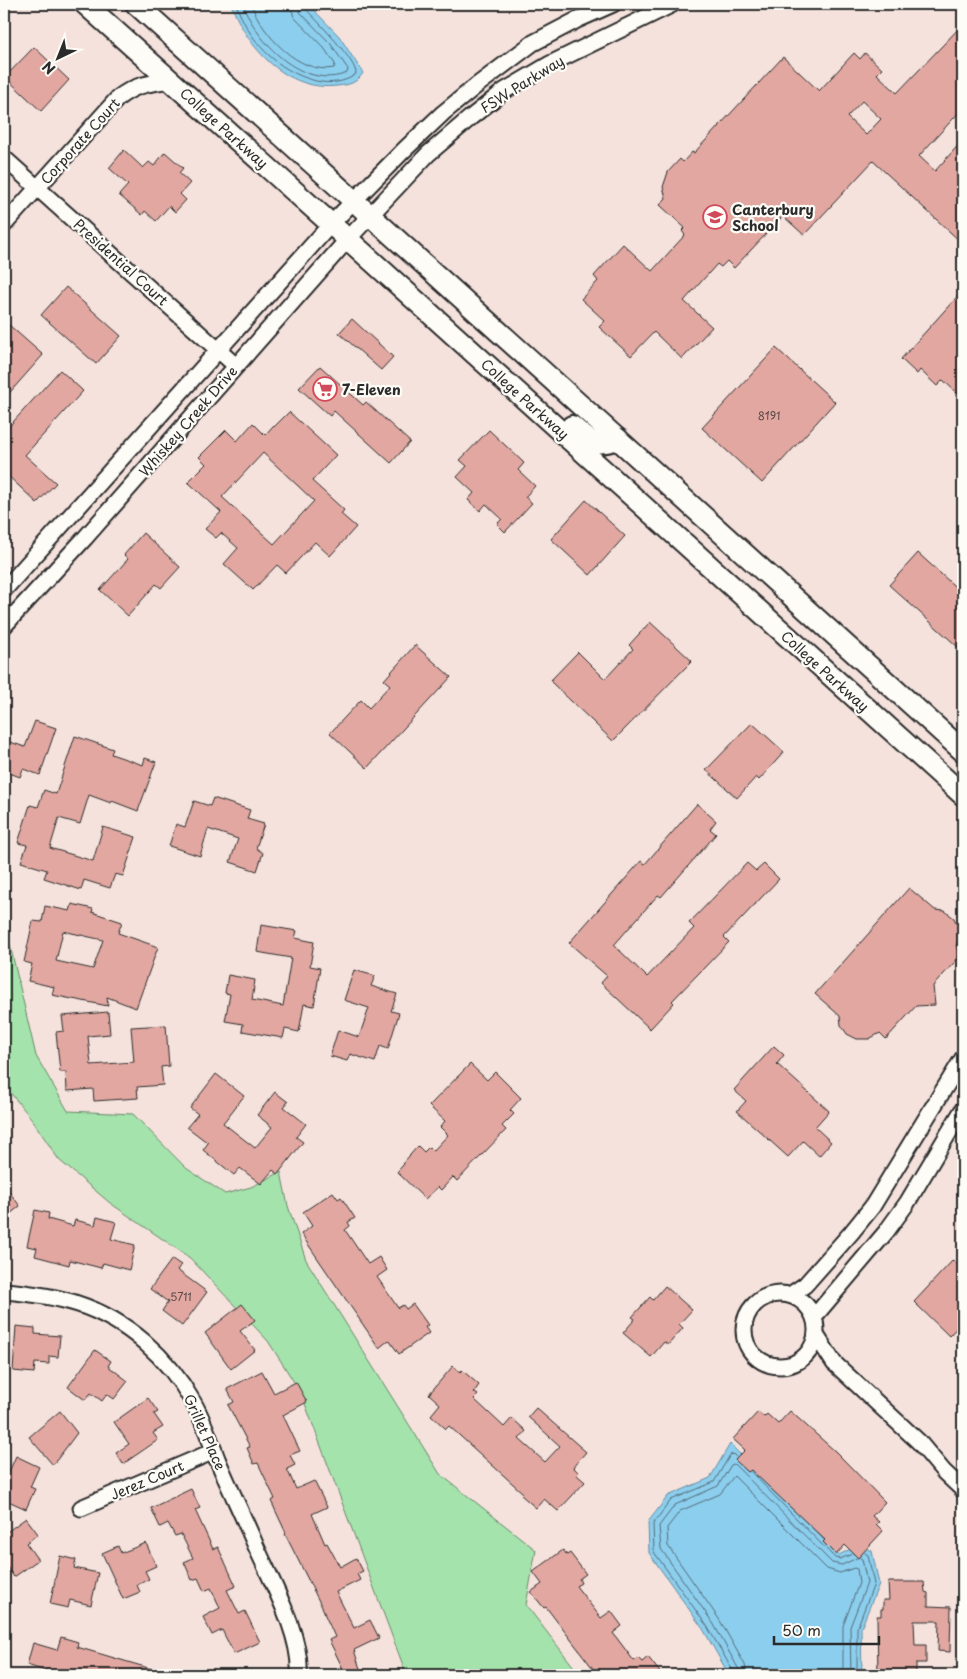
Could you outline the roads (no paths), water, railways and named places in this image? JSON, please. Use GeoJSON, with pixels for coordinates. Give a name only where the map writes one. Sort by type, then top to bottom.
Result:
{"type":"FeatureCollection","features":[{"type":"Feature","properties":{"kind":"main road","name":"College Parkway"},"geometry":{"type":"LineString","coordinates":[[86,4],[348,238],[963,795]]}},
{"type":"Feature","properties":{"kind":"main road"},"geometry":{"type":"LineString","coordinates":[[136,4],[963,751]]}},
{"type":"Feature","properties":{"kind":"main road"},"geometry":{"type":"LineString","coordinates":[[505,380],[537,395],[588,440],[603,444],[618,439]]}},
{"type":"Feature","properties":{"kind":"street","name":"FSW Parkway"},"geometry":{"type":"LineString","coordinates":[[354,200],[443,113],[476,86],[533,44],[577,20],[613,4]]}},
{"type":"Feature","properties":{"kind":"street","name":"FSW Parkway"},"geometry":{"type":"LineString","coordinates":[[370,215],[428,154],[504,91],[550,64],[673,4]]}},
{"type":"Feature","properties":{"kind":"street","name":"Corporate Court"},"geometry":{"type":"LineString","coordinates":[[4,225],[118,98],[130,89],[144,84],[170,80]]}},
{"type":"Feature","properties":{"kind":"street","name":"Presidential Court"},"geometry":{"type":"LineString","coordinates":[[4,158],[236,366]]}},
{"type":"Feature","properties":{"kind":"street","name":"Whiskey Creek Drive"},"geometry":{"type":"LineString","coordinates":[[4,590],[354,200]]}},
{"type":"Feature","properties":{"kind":"street","name":"Whiskey Creek Drive"},"geometry":{"type":"LineString","coordinates":[[4,626],[370,215]]}},
{"type":"Feature","properties":{"kind":"street"},"geometry":{"type":"LineString","coordinates":[[790,1295],[805,1285],[872,1207],[963,1058]]}},
{"type":"Feature","properties":{"kind":"street"},"geometry":{"type":"LineString","coordinates":[[814,1317],[892,1225],[963,1109]]}},
{"type":"Feature","properties":{"kind":"street","name":"Grillet Place"},"geometry":{"type":"LineString","coordinates":[[4,1290],[42,1295],[79,1304],[112,1319],[140,1338],[171,1369],[186,1389],[201,1418],[288,1620],[298,1653],[299,1675]]}},
{"type":"Feature","properties":{"kind":"street"},"geometry":{"type":"LineString","coordinates":[[779,1293],[790,1295],[809,1307],[814,1317],[816,1336],[812,1347],[804,1357],[790,1365],[776,1366],[768,1364],[754,1356],[744,1336],[744,1322],[747,1313],[759,1300],[768,1295],[779,1293]]}},
{"type":"Feature","properties":{"kind":"street"},"geometry":{"type":"LineString","coordinates":[[816,1336],[834,1363],[919,1442],[944,1472],[963,1490]]}},
{"type":"Feature","properties":{"kind":"street"},"geometry":{"type":"LineString","coordinates":[[804,1357],[834,1363]]}},
{"type":"Feature","properties":{"kind":"street","name":"Jerez Court"},"geometry":{"type":"LineString","coordinates":[[81,1508],[214,1451]]}},
{"type":"Feature","properties":{"kind":"water"},"geometry":{"type":"Polygon","coordinates":[[[231,4],[308,4],[339,36],[363,73],[352,83],[337,86],[319,86],[302,82],[286,74],[271,64],[258,51],[247,36],[231,4]]]}},
{"type":"Feature","properties":{"kind":"water"},"geometry":{"type":"Polygon","coordinates":[[[730,1444],[839,1555],[860,1544],[872,1551],[879,1584],[861,1628],[862,1675],[729,1675],[703,1629],[649,1553],[648,1522],[668,1496],[710,1478],[730,1444]]]}},
{"type":"Feature","properties":{"kind":"place","name":"Canterbury School"},"geometry":{"type":"Point","coordinates":[715,217]}},
{"type":"Feature","properties":{"kind":"place","name":"7-Eleven"},"geometry":{"type":"Point","coordinates":[325,389]}}]}
